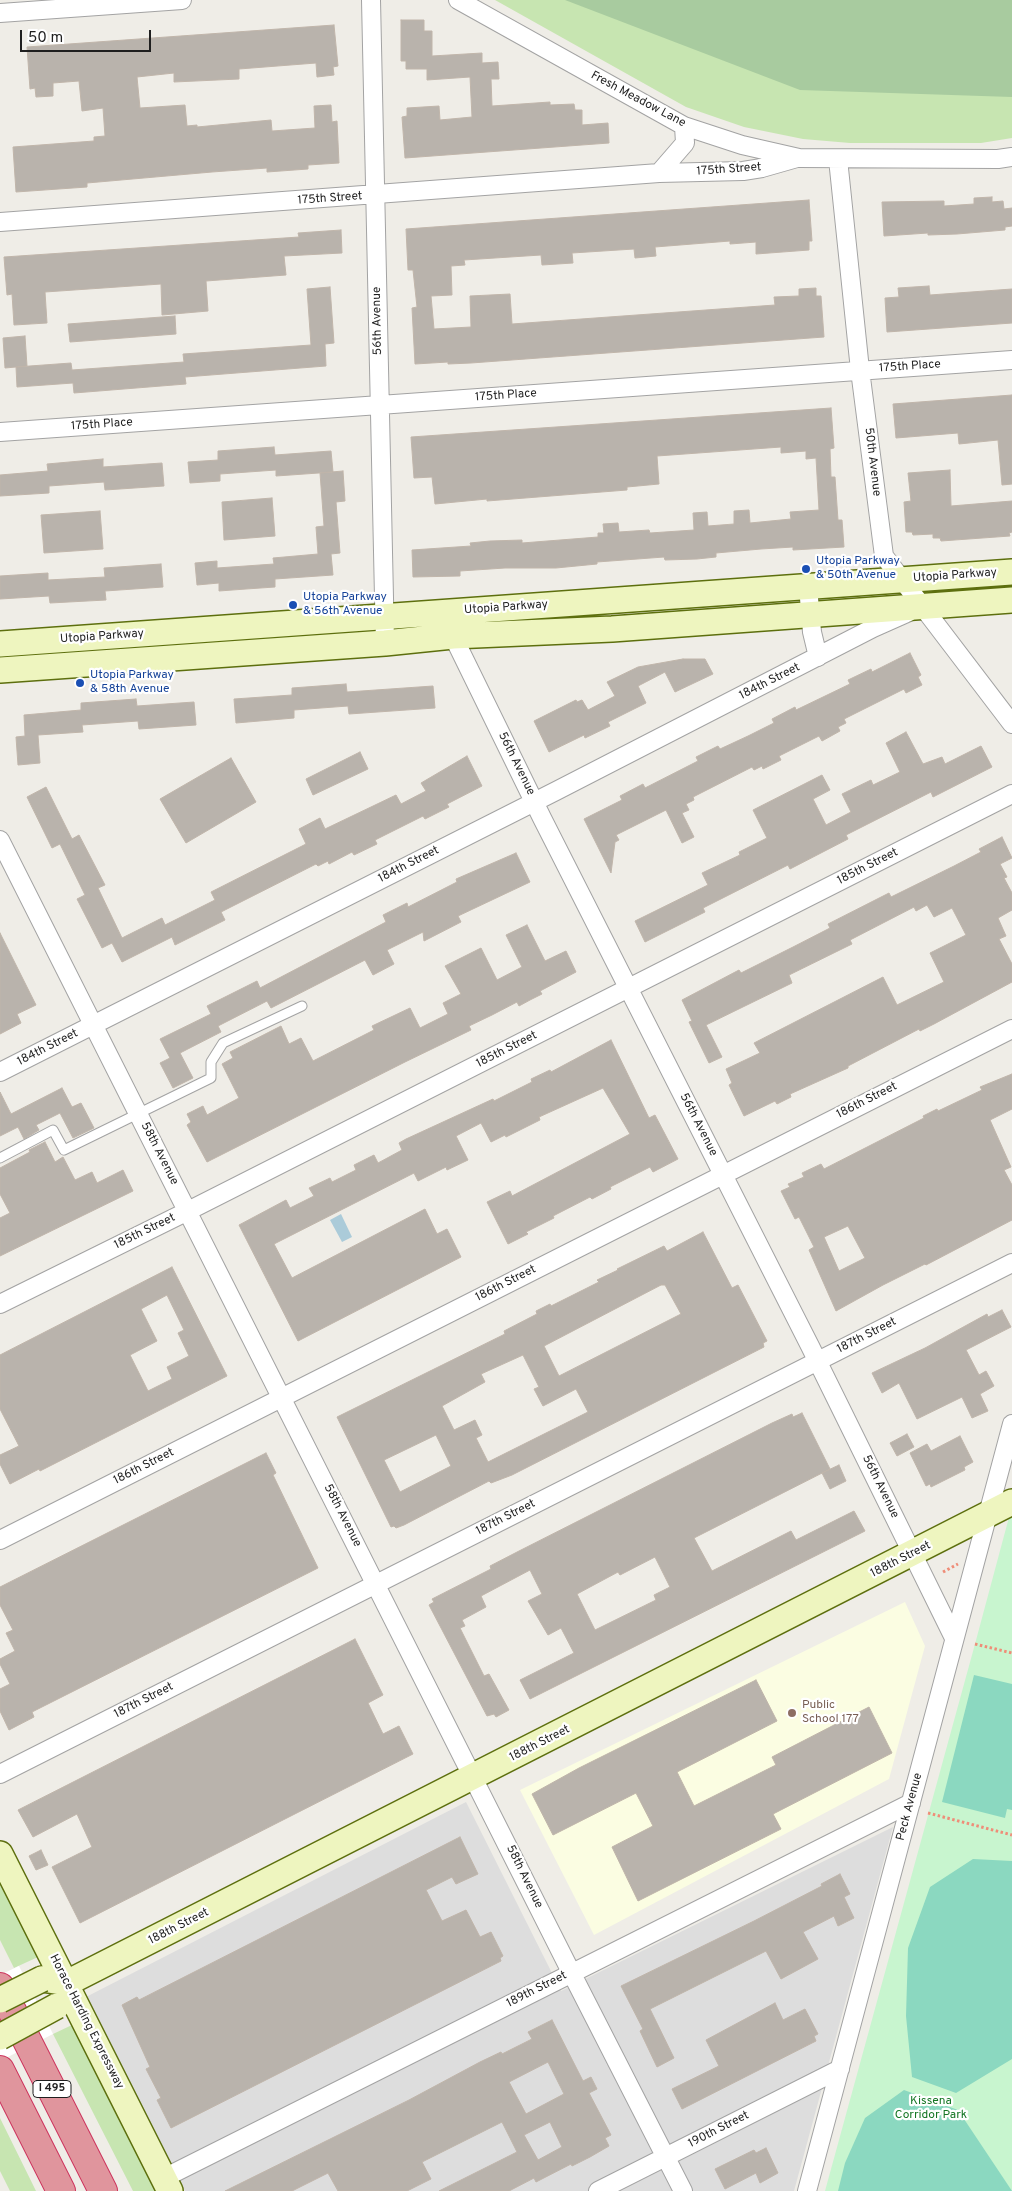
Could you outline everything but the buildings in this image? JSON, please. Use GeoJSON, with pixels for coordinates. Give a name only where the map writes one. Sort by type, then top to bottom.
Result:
{"type":"FeatureCollection","features":[{"type":"Feature","properties":{"kind":"highway","name":"I 495"},"geometry":{"type":"LineString","coordinates":[[0,1987],[103,2191]]}},
{"type":"Feature","properties":{"kind":"highway","name":"I 495"},"geometry":{"type":"LineString","coordinates":[[0,2070],[61,2191]]}},
{"type":"Feature","properties":{"kind":"main road","name":"Utopia Parkway"},"geometry":{"type":"LineString","coordinates":[[0,644],[1012,572]]}},
{"type":"Feature","properties":{"kind":"main road","name":"Utopia Parkway"},"geometry":{"type":"LineString","coordinates":[[5,672],[385,643],[453,636],[612,629],[811,613],[1012,600]]}},
{"type":"Feature","properties":{"kind":"main road","name":"188th Street"},"geometry":{"type":"LineString","coordinates":[[67,1983],[1012,1502]]}},
{"type":"Feature","properties":{"kind":"main road","name":"Horace Harding Expressway"},"geometry":{"type":"LineString","coordinates":[[0,1854],[67,1983],[167,2184]]}},
{"type":"Feature","properties":{"kind":"main road"},"geometry":{"type":"LineString","coordinates":[[0,2000],[42,1979],[67,1983],[57,2006],[0,2037]]}},
{"type":"Feature","properties":{"kind":"street"},"geometry":{"type":"LineString","coordinates":[[0,13],[182,0]]}},
{"type":"Feature","properties":{"kind":"street","name":"56th Avenue"},"geometry":{"type":"LineString","coordinates":[[371,0],[385,643]]}},
{"type":"Feature","properties":{"kind":"street","name":"Fresh Meadow Lane"},"geometry":{"type":"LineString","coordinates":[[458,0],[684,126],[742,145],[799,158],[998,159],[1012,157]]}},
{"type":"Feature","properties":{"kind":"street"},"geometry":{"type":"LineString","coordinates":[[659,173],[685,143],[684,126]]}},
{"type":"Feature","properties":{"kind":"street","name":"175th Street"},"geometry":{"type":"LineString","coordinates":[[0,222],[375,196],[659,173],[743,171],[799,158]]}},
{"type":"Feature","properties":{"kind":"street","name":"50th Avenue"},"geometry":{"type":"LineString","coordinates":[[838,159],[860,370],[884,556],[1012,724]]}},
{"type":"Feature","properties":{"kind":"street","name":"175th Place"},"geometry":{"type":"LineString","coordinates":[[0,432],[1012,360]]}},
{"type":"Feature","properties":{"kind":"street"},"geometry":{"type":"LineString","coordinates":[[808,587],[812,632],[818,657]]}},
{"type":"Feature","properties":{"kind":"street","name":"184th Street"},"geometry":{"type":"LineString","coordinates":[[0,1072],[534,802],[872,628],[923,606]]}},
{"type":"Feature","properties":{"kind":"street","name":"56th Avenue"},"geometry":{"type":"LineString","coordinates":[[442,613],[534,802],[817,1361],[954,1638]]}},
{"type":"Feature","properties":{"kind":"street","name":"185th Street"},"geometry":{"type":"LineString","coordinates":[[0,1304],[188,1211],[1012,794]]}},
{"type":"Feature","properties":{"kind":"street","name":"58th Avenue"},"geometry":{"type":"LineString","coordinates":[[0,840],[571,1972],[684,2191]]}},
{"type":"Feature","properties":{"kind":"street","name":"186th Street"},"geometry":{"type":"LineString","coordinates":[[0,1540],[1012,1028]]}},
{"type":"Feature","properties":{"kind":"street","name":"187th Street"},"geometry":{"type":"LineString","coordinates":[[0,1774],[1012,1263]]}},
{"type":"Feature","properties":{"kind":"street","name":"Peck Avenue"},"geometry":{"type":"LineString","coordinates":[[808,2191],[1012,1424]]}},
{"type":"Feature","properties":{"kind":"street","name":"189th Street"},"geometry":{"type":"LineString","coordinates":[[167,2184],[571,1972],[911,1803]]}},
{"type":"Feature","properties":{"kind":"street","name":"190th Street"},"geometry":{"type":"LineString","coordinates":[[598,2191],[840,2069]]}},
{"type":"Feature","properties":{"kind":"lane"},"geometry":{"type":"LineString","coordinates":[[0,1158],[53,1130],[64,1150],[211,1078],[211,1062],[223,1043],[302,1006]]}},
{"type":"Feature","properties":{"kind":"path"},"geometry":{"type":"LineString","coordinates":[[943,1572],[965,1560]]}},
{"type":"Feature","properties":{"kind":"path"},"geometry":{"type":"LineString","coordinates":[[975,1644],[1012,1653]]}},
{"type":"Feature","properties":{"kind":"path"},"geometry":{"type":"LineString","coordinates":[[928,1813],[1012,1835]]}},
{"type":"Feature","properties":{"kind":"shaded area","name":"Public School 177"},"geometry":{"type":"Polygon","coordinates":[[[905,1602],[925,1646],[889,1779],[594,1935],[520,1790],[905,1602]]]}},
{"type":"Feature","properties":{"kind":"shaded area"},"geometry":{"type":"Polygon","coordinates":[[[466,1802],[561,1991],[893,1827],[794,2191],[185,2191],[86,1997],[466,1802]]]}},
{"type":"Feature","properties":{"kind":"green space"},"geometry":{"type":"Polygon","coordinates":[[[495,0],[1012,0],[1012,138],[981,143],[850,143],[803,139],[744,127],[686,107],[495,0]]]}},
{"type":"Feature","properties":{"kind":"green space"},"geometry":{"type":"Polygon","coordinates":[[[565,0],[1012,0],[1012,97],[800,90],[565,0]]]}},
{"type":"Feature","properties":{"kind":"green space","name":"Kissena Corridor Park"},"geometry":{"type":"Polygon","coordinates":[[[1012,1506],[1012,2191],[825,2191],[975,1644],[1012,1506]]]}},
{"type":"Feature","properties":{"kind":"green space"},"geometry":{"type":"Polygon","coordinates":[[[974,1675],[1012,1684],[1012,1810],[1007,1809],[1005,1818],[942,1802],[974,1675]]]}},
{"type":"Feature","properties":{"kind":"green space"},"geometry":{"type":"Polygon","coordinates":[[[973,1859],[1012,1861],[1012,2059],[956,2093],[912,2077],[906,2016],[908,1948],[930,1887],[973,1859]]]}},
{"type":"Feature","properties":{"kind":"green space"},"geometry":{"type":"Polygon","coordinates":[[[0,1882],[38,1957],[14,1968],[0,1940],[0,1882]]]}},
{"type":"Feature","properties":{"kind":"green space"},"geometry":{"type":"Polygon","coordinates":[[[72,2025],[156,2191],[133,2191],[53,2034],[72,2025]]]}},
{"type":"Feature","properties":{"kind":"green space"},"geometry":{"type":"Polygon","coordinates":[[[904,2090],[958,2110],[1012,2191],[838,2191],[845,2163],[865,2118],[904,2090]]]}},
{"type":"Feature","properties":{"kind":"green space"},"geometry":{"type":"Polygon","coordinates":[[[0,2118],[36,2191],[10,2191],[0,2171],[0,2118]]]}},
{"type":"Feature","properties":{"kind":"water"},"geometry":{"type":"Polygon","coordinates":[[[341,1214],[352,1237],[342,1242],[330,1220],[341,1214]]]}},
{"type":"Feature","properties":{"kind":"pier"},"geometry":{"type":"Polygon","coordinates":[[[19,1966],[53,2034],[0,2061],[0,1975],[19,1966]]]}},
{"type":"Feature","properties":{"kind":"place","name":"Utopia Parkway & 50th Avenue"},"geometry":{"type":"Point","coordinates":[806,569]}},
{"type":"Feature","properties":{"kind":"place","name":"Utopia Parkway & 56th Avenue"},"geometry":{"type":"Point","coordinates":[293,605]}},
{"type":"Feature","properties":{"kind":"place","name":"Utopia Parkway & 58th Avenue"},"geometry":{"type":"Point","coordinates":[80,683]}},
{"type":"Feature","properties":{"kind":"place","name":"Public School 177"},"geometry":{"type":"Point","coordinates":[792,1713]}}]}
